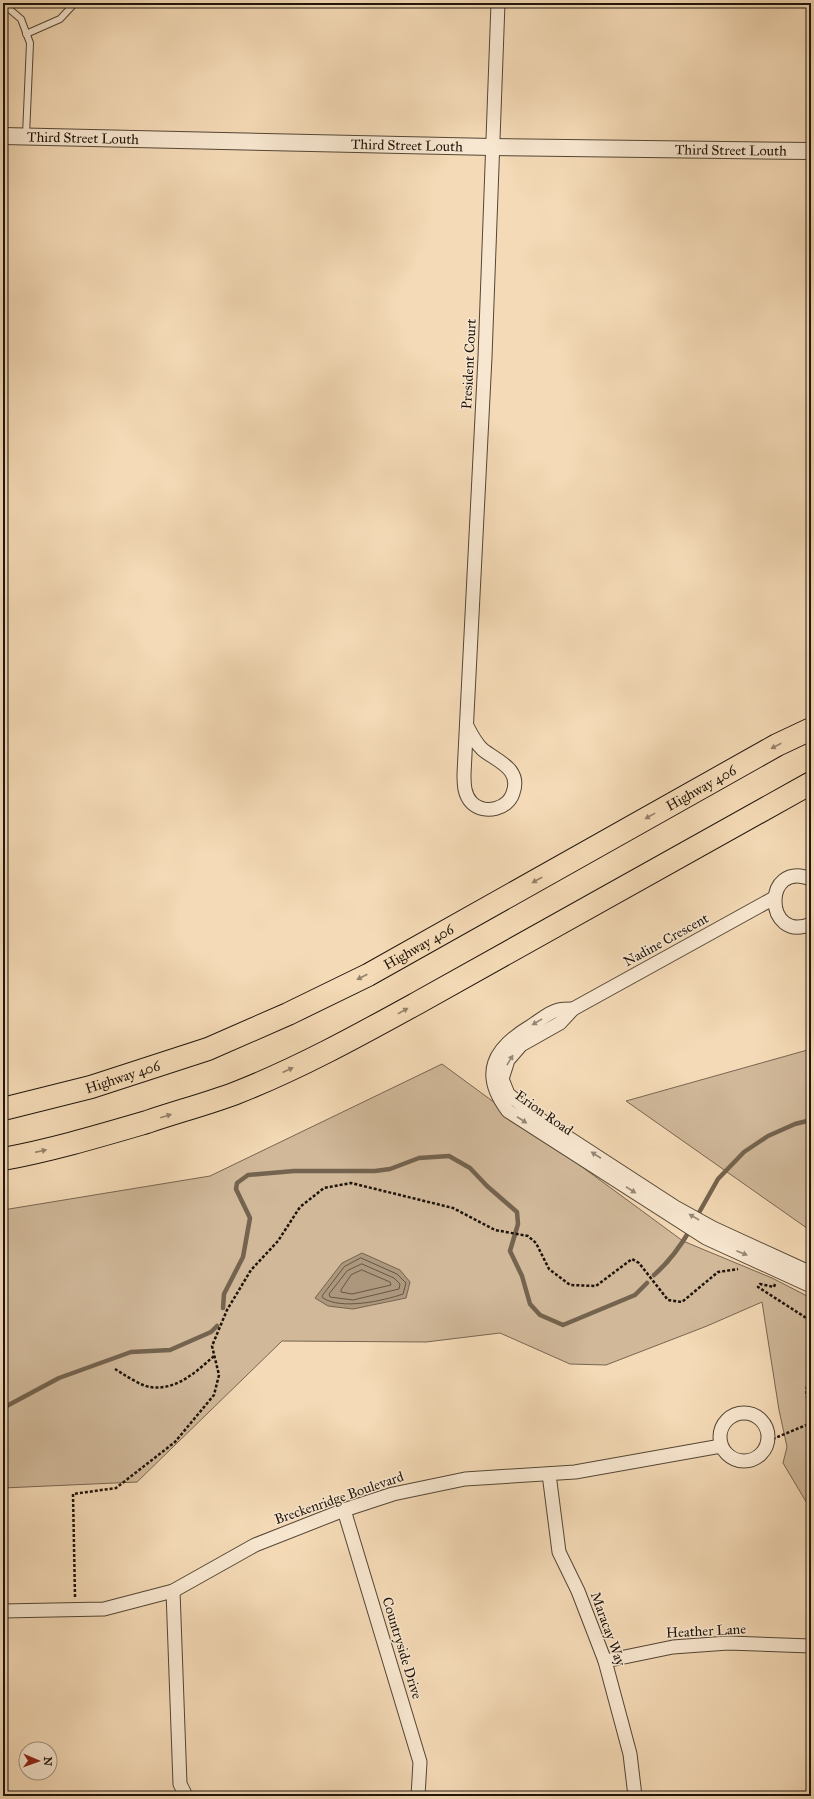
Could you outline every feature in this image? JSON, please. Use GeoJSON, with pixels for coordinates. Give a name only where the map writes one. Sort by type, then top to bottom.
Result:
{"type":"FeatureCollection","features":[{"type":"Feature","properties":{"kind":"highway","name":"Highway 406"},"geometry":{"type":"LineString","coordinates":[[3,1109],[91,1087],[208,1049],[288,1014],[368,975],[777,745],[811,729]]}},
{"type":"Feature","properties":{"kind":"highway"},"geometry":{"type":"LineString","coordinates":[[3,1159],[80,1142],[171,1114],[236,1093],[299,1064],[360,1034],[428,997],[811,782]]}},
{"type":"Feature","properties":{"kind":"street","name":"President Court"},"geometry":{"type":"LineString","coordinates":[[467,726],[478,744],[507,766],[513,774],[514,792],[510,800],[499,807],[489,809],[478,807],[472,803],[465,790],[464,774],[485,357],[498,3]]}},
{"type":"Feature","properties":{"kind":"street","name":"Third Street Louth"},"geometry":{"type":"LineString","coordinates":[[3,136],[492,147],[811,151]]}},
{"type":"Feature","properties":{"kind":"street","name":"Nadine Crescent"},"geometry":{"type":"LineString","coordinates":[[573,1009],[774,898],[776,890],[787,879],[795,876],[803,876],[811,879]]}},
{"type":"Feature","properties":{"kind":"street"},"geometry":{"type":"LineString","coordinates":[[774,898],[776,912],[785,923],[798,927],[811,924]]}},
{"type":"Feature","properties":{"kind":"street","name":"Erion Road"},"geometry":{"type":"LineString","coordinates":[[573,1009],[557,1010],[514,1036],[502,1047],[496,1060],[492,1076],[498,1098],[508,1111],[710,1233],[811,1286]]}},
{"type":"Feature","properties":{"kind":"street","name":"Erion Road"},"geometry":{"type":"LineString","coordinates":[[710,1233],[811,1273]]}},
{"type":"Feature","properties":{"kind":"street"},"geometry":{"type":"LineString","coordinates":[[746,1413],[761,1419],[767,1429],[768,1441],[766,1449],[754,1460],[746,1462],[738,1461],[725,1453],[721,1446],[720,1434],[724,1422],[734,1415],[746,1413]]}},
{"type":"Feature","properties":{"kind":"street","name":"Breckenridge Boulevard"},"geometry":{"type":"LineString","coordinates":[[3,1611],[104,1609],[173,1591],[255,1545],[344,1510],[393,1494],[465,1479],[575,1472],[721,1446]]}},
{"type":"Feature","properties":{"kind":"street","name":"Maracay Way"},"geometry":{"type":"LineString","coordinates":[[549,1474],[560,1552],[578,1591],[605,1661],[630,1754],[635,1796]]}},
{"type":"Feature","properties":{"kind":"street","name":"Countryside Drive"},"geometry":{"type":"LineString","coordinates":[[344,1510],[420,1762],[418,1796]]}},
{"type":"Feature","properties":{"kind":"street"},"geometry":{"type":"LineString","coordinates":[[173,1591],[180,1784],[186,1796]]}},
{"type":"Feature","properties":{"kind":"street","name":"Heather Lane"},"geometry":{"type":"LineString","coordinates":[[605,1661],[673,1647],[728,1643],[811,1646]]}},
{"type":"Feature","properties":{"kind":"lane"},"geometry":{"type":"LineString","coordinates":[[26,34],[60,19],[74,3]]}},
{"type":"Feature","properties":{"kind":"lane"},"geometry":{"type":"LineString","coordinates":[[3,8],[8,8],[21,19],[30,43],[26,137]]}},
{"type":"Feature","properties":{"kind":"path"},"geometry":{"type":"LineString","coordinates":[[76,1610],[73,1494],[116,1488],[175,1442],[214,1395],[219,1375],[212,1346],[227,1310],[251,1270],[278,1241],[300,1207],[324,1188],[351,1183],[366,1186],[453,1208],[495,1230],[528,1236],[536,1243],[549,1269],[570,1285],[596,1286],[632,1259],[638,1263],[668,1300],[682,1302],[718,1272],[736,1268],[743,1271]]}},
{"type":"Feature","properties":{"kind":"path"},"geometry":{"type":"LineString","coordinates":[[769,1281],[775,1283],[774,1287],[760,1284],[758,1287],[811,1321]]}},
{"type":"Feature","properties":{"kind":"path"},"geometry":{"type":"LineString","coordinates":[[114,1369],[149,1387],[172,1386],[195,1373],[214,1356]]}},
{"type":"Feature","properties":{"kind":"path"},"geometry":{"type":"LineString","coordinates":[[811,1377],[808,1381],[806,1400],[811,1409]]}},
{"type":"Feature","properties":{"kind":"path"},"geometry":{"type":"LineString","coordinates":[[768,1441],[811,1423]]}},
{"type":"Feature","properties":{"kind":"shaded area"},"geometry":{"type":"Polygon","coordinates":[[[811,1049],[811,1231],[626,1101],[811,1049]]]}},
{"type":"Feature","properties":{"kind":"shaded area"},"geometry":{"type":"Polygon","coordinates":[[[442,1064],[683,1241],[772,1278],[811,1298],[811,1510],[783,1463],[787,1447],[779,1410],[762,1302],[707,1326],[606,1365],[570,1364],[500,1333],[426,1342],[282,1341],[137,1482],[3,1488],[3,1210],[210,1176],[442,1064]]]}},
{"type":"Feature","properties":{"kind":"water"},"geometry":{"type":"Polygon","coordinates":[[[362,1253],[400,1270],[410,1282],[406,1298],[353,1309],[328,1306],[315,1298],[342,1263],[362,1253]]]}},
{"type":"Feature","properties":{"kind":"waterway"},"geometry":{"type":"LineString","coordinates":[[696,1218],[718,1179],[744,1152],[768,1136],[795,1124],[811,1120]]}},
{"type":"Feature","properties":{"kind":"waterway"},"geometry":{"type":"LineString","coordinates":[[223,1308],[224,1294],[243,1257],[250,1218],[236,1189],[237,1183],[248,1175],[294,1171],[375,1171],[390,1169],[419,1158],[449,1156],[470,1168],[487,1186],[517,1212],[518,1224],[510,1251],[522,1276],[530,1304],[540,1315],[563,1325],[635,1295],[647,1283]]}},
{"type":"Feature","properties":{"kind":"waterway"},"geometry":{"type":"LineString","coordinates":[[654,1275],[674,1254],[690,1230]]}},
{"type":"Feature","properties":{"kind":"waterway"},"geometry":{"type":"LineString","coordinates":[[3,1408],[59,1378],[131,1352],[170,1350],[211,1332],[217,1326]]}}]}
